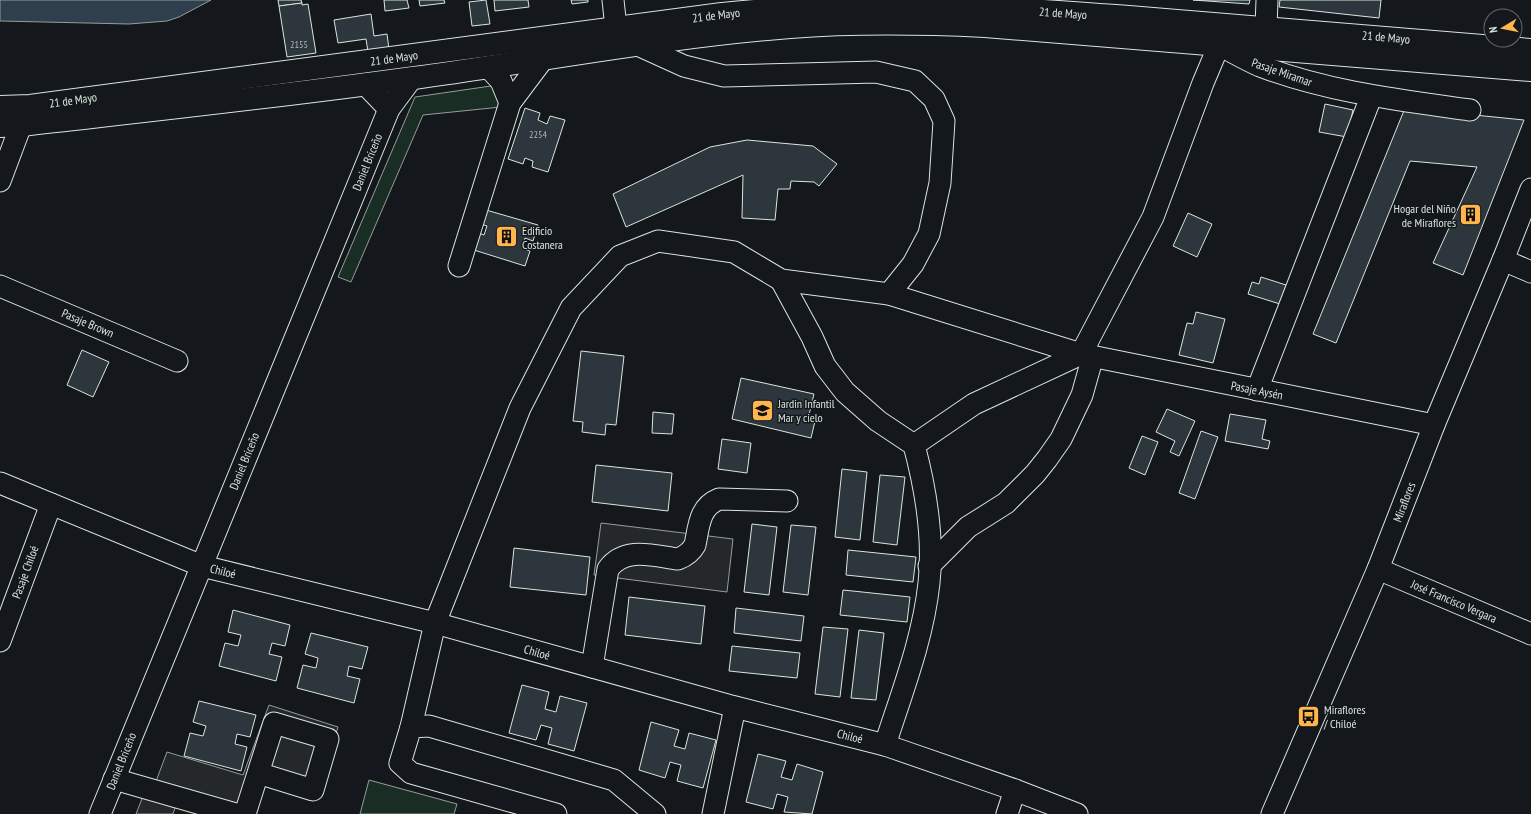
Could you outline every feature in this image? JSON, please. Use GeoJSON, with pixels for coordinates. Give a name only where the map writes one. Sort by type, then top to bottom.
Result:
{"type":"FeatureCollection","features":[{"type":"Feature","properties":{"kind":"main road","name":"21 de Mayo"},"geometry":{"type":"LineString","coordinates":[[0,107],[38,105],[616,28],[786,8],[881,4],[982,7],[1266,27],[1531,50]]}},
{"type":"Feature","properties":{"kind":"main road","name":"21 de Mayo"},"geometry":{"type":"LineString","coordinates":[[10,125],[365,84],[790,27],[894,23],[985,26],[1531,70]]}},
{"type":"Feature","properties":{"kind":"street"},"geometry":{"type":"LineString","coordinates":[[616,0],[616,28]]}},
{"type":"Feature","properties":{"kind":"street"},"geometry":{"type":"LineString","coordinates":[[1266,27],[1267,0]]}},
{"type":"Feature","properties":{"kind":"street"},"geometry":{"type":"LineString","coordinates":[[929,566],[954,539],[968,527],[1006,503],[1035,474],[1064,433],[1082,395],[1087,355],[1153,217],[1203,82],[1219,45]]}},
{"type":"Feature","properties":{"kind":"street","name":"Pasaje Miramar"},"geometry":{"type":"LineString","coordinates":[[1219,45],[1259,65],[1309,82],[1371,97],[1470,110]]}},
{"type":"Feature","properties":{"kind":"street"},"geometry":{"type":"LineString","coordinates":[[640,46],[684,66],[724,76],[876,72],[915,81],[934,99],[944,121],[940,183],[929,234],[913,264],[889,294]]}},
{"type":"Feature","properties":{"kind":"street"},"geometry":{"type":"LineString","coordinates":[[459,266],[510,103],[543,59]]}},
{"type":"Feature","properties":{"kind":"street"},"geometry":{"type":"LineString","coordinates":[[488,67],[501,81],[510,103]]}},
{"type":"Feature","properties":{"kind":"street","name":"Daniel Briceño"},"geometry":{"type":"LineString","coordinates":[[100,814],[389,109],[412,78]]}},
{"type":"Feature","properties":{"kind":"street"},"geometry":{"type":"LineString","coordinates":[[365,84],[389,109]]}},
{"type":"Feature","properties":{"kind":"street"},"geometry":{"type":"LineString","coordinates":[[1257,390],[1371,97]]}},
{"type":"Feature","properties":{"kind":"street"},"geometry":{"type":"LineString","coordinates":[[0,181],[10,125]]}},
{"type":"Feature","properties":{"kind":"street","name":"Miraflores"},"geometry":{"type":"LineString","coordinates":[[1272,814],[1378,569],[1434,425],[1503,260],[1531,188]]}},
{"type":"Feature","properties":{"kind":"street"},"geometry":{"type":"LineString","coordinates":[[556,814],[411,773],[400,763],[411,726],[435,623],[520,408],[571,308],[620,256],[658,241],[734,252],[781,280],[825,366],[845,392],[878,422],[914,445],[923,479],[930,530],[929,583],[916,652],[885,745]]}},
{"type":"Feature","properties":{"kind":"street"},"geometry":{"type":"LineString","coordinates":[[1503,260],[1531,272]]}},
{"type":"Feature","properties":{"kind":"street","name":"Pasaje Aysén"},"geometry":{"type":"LineString","coordinates":[[781,280],[889,294],[1087,355],[1434,425]]}},
{"type":"Feature","properties":{"kind":"street","name":"Pasaje Brown"},"geometry":{"type":"LineString","coordinates":[[0,286],[177,361]]}},
{"type":"Feature","properties":{"kind":"street"},"geometry":{"type":"LineString","coordinates":[[914,445],[974,404],[1087,355]]}},
{"type":"Feature","properties":{"kind":"street","name":"Chiloé"},"geometry":{"type":"LineString","coordinates":[[0,483],[202,566],[435,623],[736,707],[885,745],[1015,790],[1077,814]]}},
{"type":"Feature","properties":{"kind":"street"},"geometry":{"type":"LineString","coordinates":[[592,667],[608,569],[618,559],[633,554],[678,559],[684,557],[695,545],[703,511],[719,499],[787,501]]}},
{"type":"Feature","properties":{"kind":"street","name":"Pasaje Chiloé"},"geometry":{"type":"LineString","coordinates":[[0,641],[51,504]]}},
{"type":"Feature","properties":{"kind":"street","name":"José Francisco Vergara"},"geometry":{"type":"LineString","coordinates":[[1378,569],[1531,634]]}},
{"type":"Feature","properties":{"kind":"street"},"geometry":{"type":"LineString","coordinates":[[714,814],[736,707]]}},
{"type":"Feature","properties":{"kind":"street"},"geometry":{"type":"LineString","coordinates":[[411,726],[429,726],[614,780],[655,814]]}},
{"type":"Feature","properties":{"kind":"street"},"geometry":{"type":"LineString","coordinates":[[245,814],[258,773]]}},
{"type":"Feature","properties":{"kind":"street"},"geometry":{"type":"LineString","coordinates":[[114,779],[236,814]]}},
{"type":"Feature","properties":{"kind":"street"},"geometry":{"type":"LineString","coordinates":[[1007,814],[1015,790]]}},
{"type":"Feature","properties":{"kind":"green space"},"geometry":{"type":"Polygon","coordinates":[[[498,85],[501,107],[423,115],[351,282],[338,277],[415,97],[498,85]]]}},
{"type":"Feature","properties":{"kind":"green space"},"geometry":{"type":"Polygon","coordinates":[[[369,780],[457,804],[454,814],[360,814],[369,780]]]}},
{"type":"Feature","properties":{"kind":"shaded area"},"geometry":{"type":"Polygon","coordinates":[[[601,523],[733,539],[727,592],[594,575],[601,523]]]}},
{"type":"Feature","properties":{"kind":"shaded area"},"geometry":{"type":"Polygon","coordinates":[[[269,705],[338,727],[316,798],[248,777],[237,810],[155,784],[167,752],[243,775],[269,705]]]}},
{"type":"Feature","properties":{"kind":"shaded area"},"geometry":{"type":"Polygon","coordinates":[[[143,796],[175,808],[173,814],[136,814],[143,796]]]}},
{"type":"Feature","properties":{"kind":"water"},"geometry":{"type":"Polygon","coordinates":[[[0,0],[211,0],[179,17],[167,21],[129,24],[0,21],[0,0]]]}},
{"type":"Feature","properties":{"kind":"building"},"geometry":{"type":"Polygon","coordinates":[[[278,0],[301,0],[302,3],[279,6],[278,0]]]}},
{"type":"Feature","properties":{"kind":"building"},"geometry":{"type":"Polygon","coordinates":[[[384,0],[407,0],[409,8],[385,11],[384,0]]]}},
{"type":"Feature","properties":{"kind":"building"},"geometry":{"type":"Polygon","coordinates":[[[419,0],[444,0],[445,3],[420,6],[419,0]]]}},
{"type":"Feature","properties":{"kind":"building"},"geometry":{"type":"Polygon","coordinates":[[[486,0],[490,24],[472,26],[469,2],[486,0]]]}},
{"type":"Feature","properties":{"kind":"building"},"geometry":{"type":"Polygon","coordinates":[[[494,0],[528,0],[529,7],[495,11],[494,0]]]}},
{"type":"Feature","properties":{"kind":"building"},"geometry":{"type":"Polygon","coordinates":[[[571,0],[588,0],[588,2],[572,4],[571,0]]]}},
{"type":"Feature","properties":{"kind":"building"},"geometry":{"type":"Polygon","coordinates":[[[1193,0],[1250,0],[1249,4],[1193,0]]]}},
{"type":"Feature","properties":{"kind":"building"},"geometry":{"type":"Polygon","coordinates":[[[1280,0],[1381,0],[1379,18],[1279,7],[1280,0]]]}},
{"type":"Feature","properties":{"kind":"building"},"geometry":{"type":"Polygon","coordinates":[[[302,3],[302,5],[308,4],[316,53],[287,57],[279,6],[302,3]]]}},
{"type":"Feature","properties":{"kind":"building"},"geometry":{"type":"Polygon","coordinates":[[[371,14],[374,36],[387,34],[389,49],[368,52],[366,39],[338,43],[334,20],[371,14]]]}},
{"type":"Feature","properties":{"kind":"building"},"geometry":{"type":"Polygon","coordinates":[[[1325,104],[1353,110],[1347,137],[1319,132],[1325,104]]]}},
{"type":"Feature","properties":{"kind":"building"},"geometry":{"type":"Polygon","coordinates":[[[525,108],[540,113],[538,120],[547,124],[550,116],[565,120],[548,172],[532,167],[533,161],[525,158],[523,164],[508,159],[525,108]]]}},
{"type":"Feature","properties":{"kind":"building","name":"Hogar del Niño de Miraflores"},"geometry":{"type":"Polygon","coordinates":[[[1405,108],[1524,120],[1463,275],[1433,263],[1477,167],[1410,161],[1336,343],[1313,334],[1405,108]]]}},
{"type":"Feature","properties":{"kind":"building"},"geometry":{"type":"Polygon","coordinates":[[[747,140],[813,146],[837,164],[819,186],[814,182],[791,181],[790,189],[778,189],[775,220],[742,218],[743,175],[626,227],[613,194],[710,147],[747,140]]]}},
{"type":"Feature","properties":{"kind":"building","name":"Edificio Costanera"},"geometry":{"type":"Polygon","coordinates":[[[486,210],[538,225],[533,241],[525,238],[522,248],[530,251],[525,266],[474,250],[479,233],[484,235],[487,226],[481,224],[486,210]]]}},
{"type":"Feature","properties":{"kind":"building"},"geometry":{"type":"Polygon","coordinates":[[[1188,213],[1212,224],[1197,257],[1173,246],[1188,213]]]}},
{"type":"Feature","properties":{"kind":"building"},"geometry":{"type":"Polygon","coordinates":[[[1261,277],[1286,285],[1280,304],[1248,294],[1252,282],[1259,284],[1261,277]]]}},
{"type":"Feature","properties":{"kind":"building"},"geometry":{"type":"Polygon","coordinates":[[[1196,312],[1225,319],[1213,363],[1179,355],[1187,323],[1193,324],[1196,312]]]}},
{"type":"Feature","properties":{"kind":"building"},"geometry":{"type":"Polygon","coordinates":[[[82,350],[109,362],[93,397],[67,385],[82,350]]]}},
{"type":"Feature","properties":{"kind":"building"},"geometry":{"type":"Polygon","coordinates":[[[581,351],[624,356],[616,425],[606,424],[605,435],[582,432],[583,422],[573,421],[581,351]]]}},
{"type":"Feature","properties":{"kind":"building"},"geometry":{"type":"Polygon","coordinates":[[[741,378],[814,394],[808,419],[815,421],[811,438],[732,419],[741,378]]]}},
{"type":"Feature","properties":{"kind":"building"},"geometry":{"type":"Polygon","coordinates":[[[1167,409],[1195,421],[1179,456],[1170,452],[1175,441],[1156,432],[1167,409]]]}},
{"type":"Feature","properties":{"kind":"building"},"geometry":{"type":"Polygon","coordinates":[[[653,412],[674,414],[672,434],[652,433],[653,412]]]}},
{"type":"Feature","properties":{"kind":"building"},"geometry":{"type":"Polygon","coordinates":[[[1230,414],[1266,420],[1262,439],[1270,441],[1268,449],[1225,441],[1230,414]]]}},
{"type":"Feature","properties":{"kind":"building"},"geometry":{"type":"Polygon","coordinates":[[[1201,431],[1218,437],[1195,499],[1179,493],[1201,431]]]}},
{"type":"Feature","properties":{"kind":"building"},"geometry":{"type":"Polygon","coordinates":[[[1142,436],[1158,442],[1145,475],[1129,468],[1142,436]]]}},
{"type":"Feature","properties":{"kind":"building"},"geometry":{"type":"Polygon","coordinates":[[[722,439],[751,443],[747,473],[718,469],[722,439]]]}},
{"type":"Feature","properties":{"kind":"building"},"geometry":{"type":"Polygon","coordinates":[[[596,465],[672,473],[668,511],[592,502],[596,465]]]}},
{"type":"Feature","properties":{"kind":"building"},"geometry":{"type":"Polygon","coordinates":[[[842,469],[867,472],[860,540],[835,537],[842,469]]]}},
{"type":"Feature","properties":{"kind":"building"},"geometry":{"type":"Polygon","coordinates":[[[880,475],[905,477],[897,545],[873,542],[880,475]]]}},
{"type":"Feature","properties":{"kind":"building"},"geometry":{"type":"Polygon","coordinates":[[[752,524],[777,527],[769,595],[744,592],[752,524]]]}},
{"type":"Feature","properties":{"kind":"building"},"geometry":{"type":"Polygon","coordinates":[[[791,525],[816,527],[808,595],[783,592],[791,525]]]}},
{"type":"Feature","properties":{"kind":"building"},"geometry":{"type":"Polygon","coordinates":[[[514,548],[590,557],[586,595],[510,587],[514,548]]]}},
{"type":"Feature","properties":{"kind":"building"},"geometry":{"type":"Polygon","coordinates":[[[848,550],[916,557],[913,582],[846,575],[848,550]]]}},
{"type":"Feature","properties":{"kind":"building"},"geometry":{"type":"Polygon","coordinates":[[[843,590],[910,597],[907,622],[840,615],[843,590]]]}},
{"type":"Feature","properties":{"kind":"building"},"geometry":{"type":"Polygon","coordinates":[[[629,597],[705,606],[701,644],[625,635],[629,597]]]}},
{"type":"Feature","properties":{"kind":"building"},"geometry":{"type":"Polygon","coordinates":[[[736,608],[804,616],[801,641],[734,633],[736,608]]]}},
{"type":"Feature","properties":{"kind":"building"},"geometry":{"type":"Polygon","coordinates":[[[233,610],[290,625],[285,646],[272,643],[269,654],[282,657],[276,681],[219,666],[225,643],[238,646],[241,635],[228,632],[233,610]]]}},
{"type":"Feature","properties":{"kind":"building"},"geometry":{"type":"Polygon","coordinates":[[[823,627],[848,629],[840,697],[815,694],[823,627]]]}},
{"type":"Feature","properties":{"kind":"building"},"geometry":{"type":"Polygon","coordinates":[[[859,630],[884,633],[876,700],[851,698],[859,630]]]}},
{"type":"Feature","properties":{"kind":"building"},"geometry":{"type":"Polygon","coordinates":[[[311,633],[368,647],[362,669],[349,666],[347,676],[360,679],[354,703],[297,688],[303,665],[316,668],[318,658],[305,654],[311,633]]]}},
{"type":"Feature","properties":{"kind":"building"},"geometry":{"type":"Polygon","coordinates":[[[732,646],[800,653],[797,678],[729,671],[732,646]]]}},
{"type":"Feature","properties":{"kind":"building"},"geometry":{"type":"Polygon","coordinates":[[[522,685],[549,692],[545,709],[556,712],[560,696],[587,703],[574,751],[548,744],[552,728],[541,725],[536,740],[509,733],[522,685]]]}},
{"type":"Feature","properties":{"kind":"building"},"geometry":{"type":"Polygon","coordinates":[[[199,701],[256,715],[250,737],[237,734],[235,744],[247,747],[241,771],[184,756],[190,733],[203,736],[206,726],[193,722],[199,701]]]}},
{"type":"Feature","properties":{"kind":"building"},"geometry":{"type":"Polygon","coordinates":[[[651,722],[679,730],[674,746],[685,749],[689,733],[716,740],[703,788],[677,781],[681,765],[670,762],[665,778],[639,770],[651,722]]]}},
{"type":"Feature","properties":{"kind":"building"},"geometry":{"type":"Polygon","coordinates":[[[758,754],[786,761],[781,777],[792,780],[797,764],[823,772],[812,814],[784,812],[788,797],[777,794],[773,809],[746,802],[758,754]]]}},
{"type":"Feature","properties":{"kind":"place","name":"Hogar del Niño de Miraflores"},"geometry":{"type":"Point","coordinates":[1471,215]}},
{"type":"Feature","properties":{"kind":"place","name":"Edificio Costanera"},"geometry":{"type":"Point","coordinates":[506,237]}},
{"type":"Feature","properties":{"kind":"place","name":"Jardin Infantil Mar y cielo"},"geometry":{"type":"Point","coordinates":[762,410]}},
{"type":"Feature","properties":{"kind":"place","name":"Miraflores / Chiloé"},"geometry":{"type":"Point","coordinates":[1308,716]}}]}
